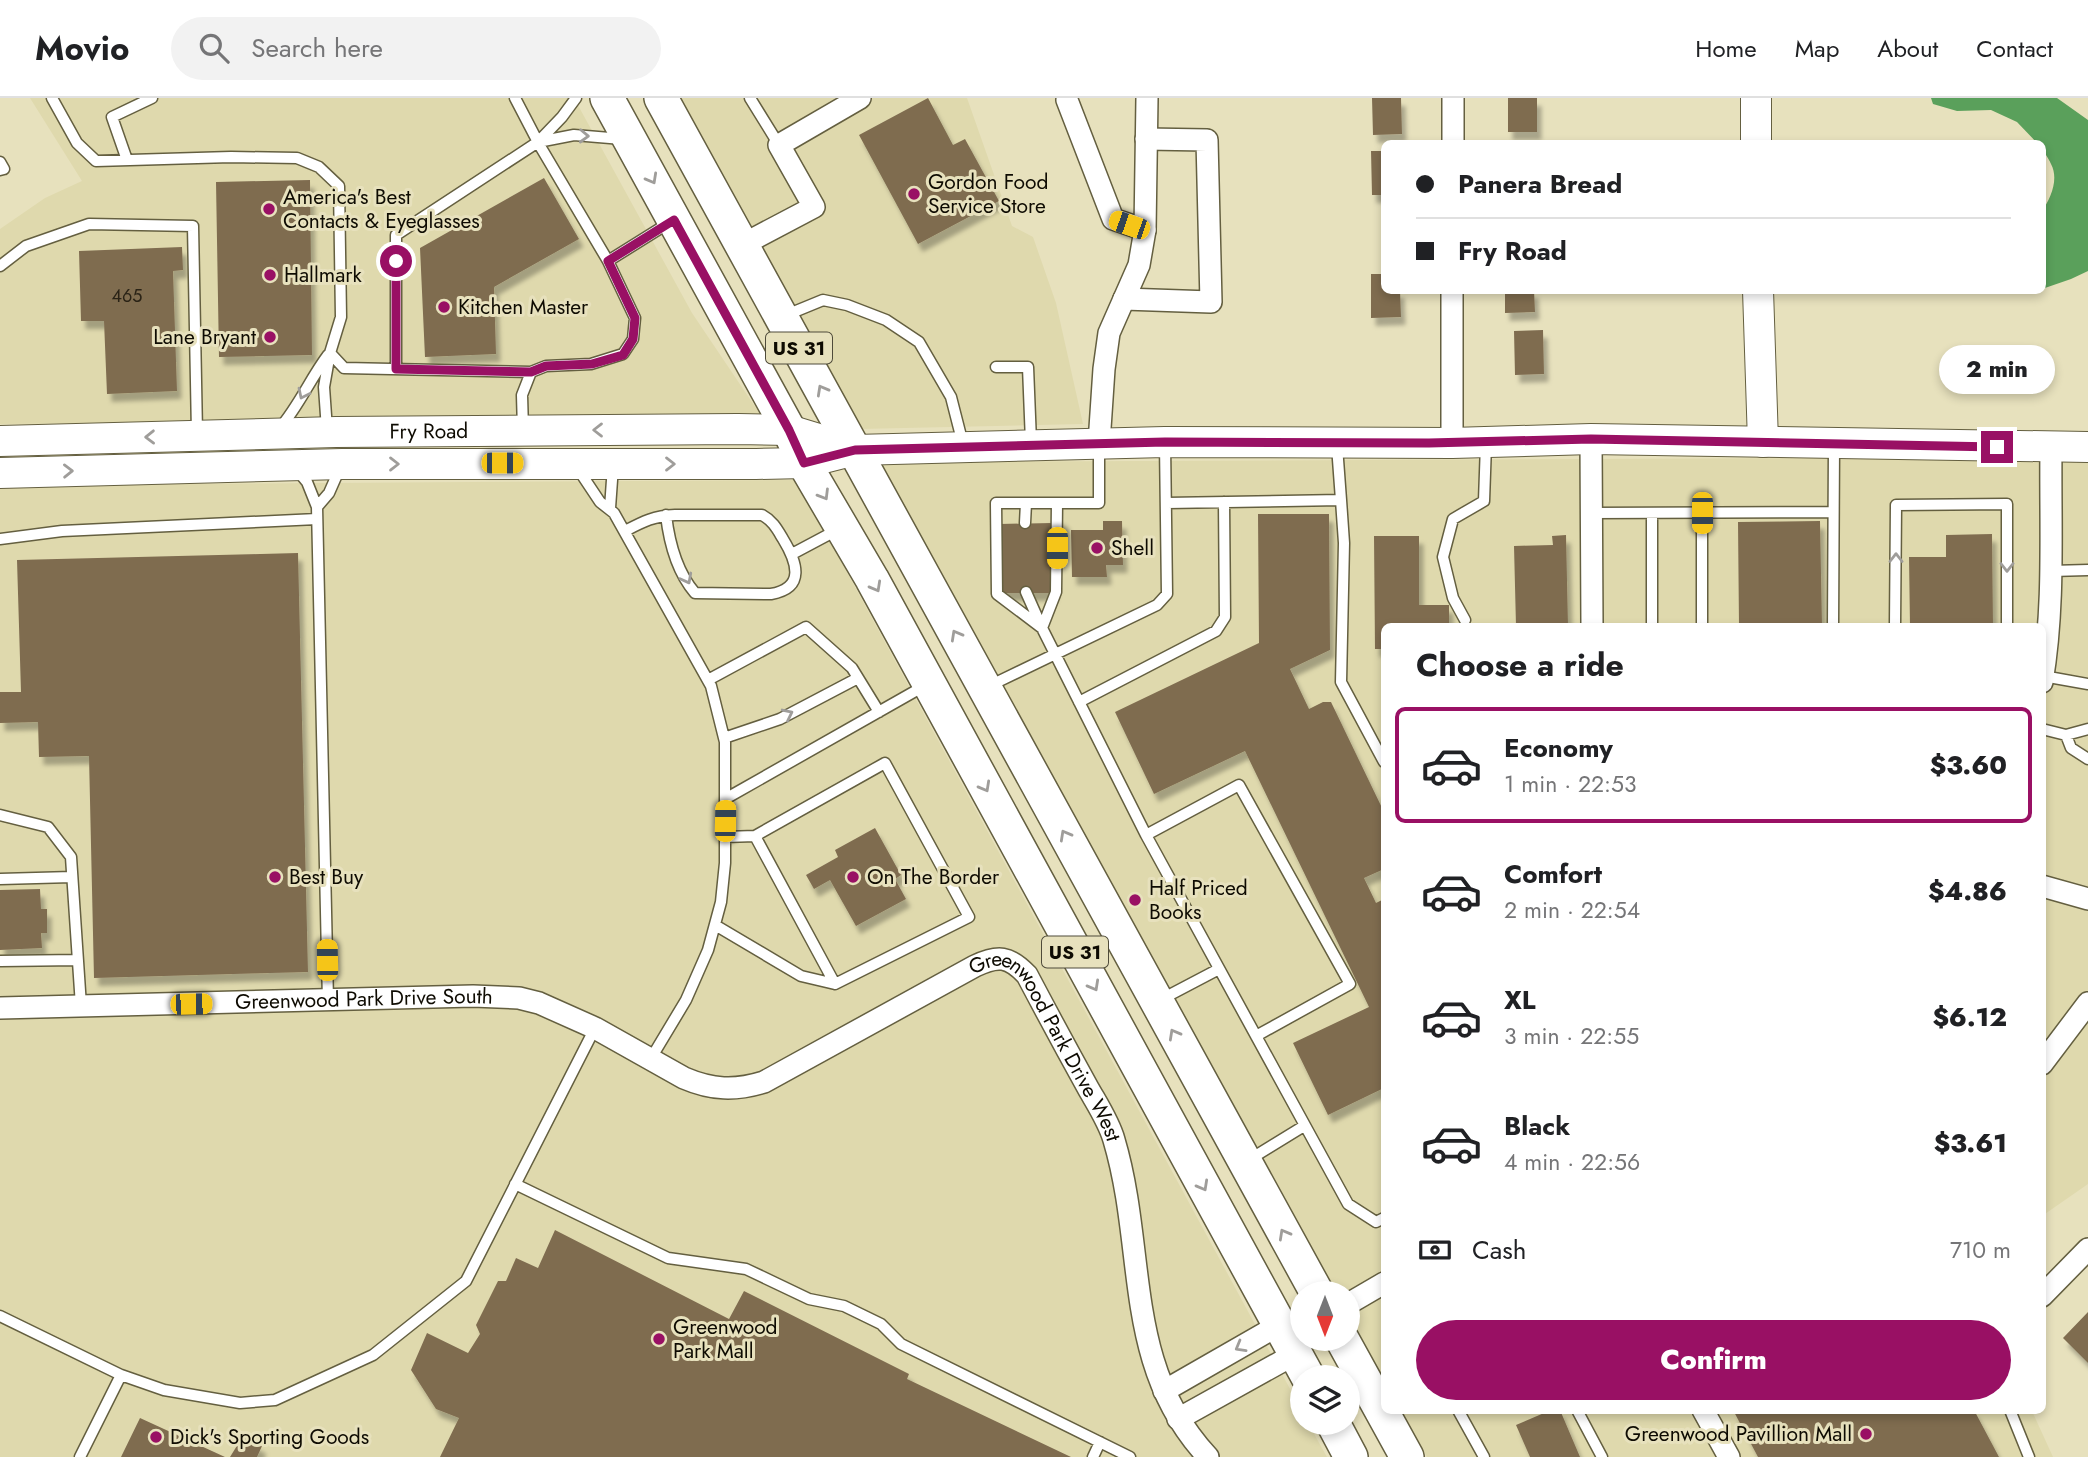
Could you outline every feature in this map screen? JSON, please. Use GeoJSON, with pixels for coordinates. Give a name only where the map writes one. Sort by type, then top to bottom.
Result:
{"type":"FeatureCollection","features":[{"type":"Feature","properties":{"kind":"main road","name":"US 31"},"geometry":{"type":"LineString","coordinates":[[607,98],[789,430],[804,463],[843,527],[1290,1331]]}},
{"type":"Feature","properties":{"kind":"main road","name":"US 31"},"geometry":{"type":"LineString","coordinates":[[661,98],[1310,1281]]}},
{"type":"Feature","properties":{"kind":"main road"},"geometry":{"type":"LineString","coordinates":[[1349,1351],[1381,1410]]}},
{"type":"Feature","properties":{"kind":"main road"},"geometry":{"type":"LineString","coordinates":[[1383,1414],[1407,1457]]}},
{"type":"Feature","properties":{"kind":"main road"},"geometry":{"type":"LineString","coordinates":[[1339,1435],[1351,1457]]}},
{"type":"Feature","properties":{"kind":"street"},"geometry":{"type":"LineString","coordinates":[[742,245],[814,206],[779,145],[860,98]]}},
{"type":"Feature","properties":{"kind":"street"},"geometry":{"type":"LineString","coordinates":[[1099,443],[1109,333],[1139,265],[1145,230],[1147,98]]}},
{"type":"Feature","properties":{"kind":"street"},"geometry":{"type":"LineString","coordinates":[[1453,98],[1453,140]]}},
{"type":"Feature","properties":{"kind":"street"},"geometry":{"type":"LineString","coordinates":[[1756,98],[1756,140]]}},
{"type":"Feature","properties":{"kind":"street"},"geometry":{"type":"LineString","coordinates":[[1067,100],[1113,219],[1145,230]]}},
{"type":"Feature","properties":{"kind":"street"},"geometry":{"type":"LineString","coordinates":[[1124,299],[1211,302],[1207,140],[1146,139]]}},
{"type":"Feature","properties":{"kind":"street"},"geometry":{"type":"LineString","coordinates":[[1452,294],[1452,443]]}},
{"type":"Feature","properties":{"kind":"street"},"geometry":{"type":"LineString","coordinates":[[1758,294],[1763,442]]}},
{"type":"Feature","properties":{"kind":"street","name":"Fry Road"},"geometry":{"type":"LineString","coordinates":[[0,441],[523,430],[789,430],[855,450]]}},
{"type":"Feature","properties":{"kind":"street"},"geometry":{"type":"LineString","coordinates":[[1591,439],[1592,623]]}},
{"type":"Feature","properties":{"kind":"street","name":"Fry Road"},"geometry":{"type":"LineString","coordinates":[[0,473],[342,464],[804,463],[855,450],[1165,442],[1452,443],[1591,439],[2088,447]]}},
{"type":"Feature","properties":{"kind":"street"},"geometry":{"type":"LineString","coordinates":[[2046,630],[2051,571],[2051,448]]}},
{"type":"Feature","properties":{"kind":"street"},"geometry":{"type":"LineString","coordinates":[[2046,887],[2088,900]]}},
{"type":"Feature","properties":{"kind":"street","name":"Greenwood Park Drive West"},"geometry":{"type":"LineString","coordinates":[[595,1028],[704,1087],[748,1087],[764,1082],[982,962],[995,959],[1012,961],[1027,975],[1112,1132],[1125,1179],[1141,1308],[1153,1361],[1178,1419],[1208,1457]]}},
{"type":"Feature","properties":{"kind":"street","name":"Greenwood Park Drive South"},"geometry":{"type":"LineString","coordinates":[[0,1008],[473,996],[519,998],[561,1012],[595,1028]]}},
{"type":"Feature","properties":{"kind":"street"},"geometry":{"type":"LineString","coordinates":[[2046,1059],[2088,1003]]}},
{"type":"Feature","properties":{"kind":"street"},"geometry":{"type":"LineString","coordinates":[[2046,1292],[2088,1249]]}},
{"type":"Feature","properties":{"kind":"street"},"geometry":{"type":"LineString","coordinates":[[1360,1297],[1381,1285]]}},
{"type":"Feature","properties":{"kind":"street"},"geometry":{"type":"LineString","coordinates":[[1164,1391],[1290,1346]]}},
{"type":"Feature","properties":{"kind":"street"},"geometry":{"type":"LineString","coordinates":[[1178,1419],[1290,1348]]}},
{"type":"Feature","properties":{"kind":"street"},"geometry":{"type":"LineString","coordinates":[[1705,1414],[1729,1457]]}},
{"type":"Feature","properties":{"kind":"lane"},"geometry":{"type":"LineString","coordinates":[[52,98],[77,143],[96,161],[231,157],[297,159],[319,167],[339,186],[341,317],[330,353],[324,387],[327,433]]}},
{"type":"Feature","properties":{"kind":"lane"},"geometry":{"type":"LineString","coordinates":[[127,160],[112,117],[152,98]]}},
{"type":"Feature","properties":{"kind":"lane"},"geometry":{"type":"LineString","coordinates":[[330,353],[344,368],[531,372],[546,366],[592,364],[623,355],[633,339],[635,318],[608,261],[515,98]]}},
{"type":"Feature","properties":{"kind":"lane"},"geometry":{"type":"LineString","coordinates":[[396,369],[396,234],[538,142],[576,98]]}},
{"type":"Feature","properties":{"kind":"lane"},"geometry":{"type":"LineString","coordinates":[[750,98],[779,145]]}},
{"type":"Feature","properties":{"kind":"lane"},"geometry":{"type":"LineString","coordinates":[[538,142],[575,135],[630,139]]}},
{"type":"Feature","properties":{"kind":"lane"},"geometry":{"type":"LineString","coordinates":[[0,162],[4,169],[0,170]]}},
{"type":"Feature","properties":{"kind":"lane"},"geometry":{"type":"LineString","coordinates":[[608,261],[674,220]]}},
{"type":"Feature","properties":{"kind":"lane"},"geometry":{"type":"LineString","coordinates":[[0,266],[26,246],[89,224],[193,226],[197,436]]}},
{"type":"Feature","properties":{"kind":"lane"},"geometry":{"type":"LineString","coordinates":[[782,317],[823,300],[847,305],[886,320],[919,342],[951,397],[963,447]]}},
{"type":"Feature","properties":{"kind":"lane"},"geometry":{"type":"LineString","coordinates":[[275,434],[295,411],[311,377],[330,353]]}},
{"type":"Feature","properties":{"kind":"lane"},"geometry":{"type":"LineString","coordinates":[[996,367],[1028,367],[1031,445]]}},
{"type":"Feature","properties":{"kind":"lane"},"geometry":{"type":"LineString","coordinates":[[523,430],[522,395],[531,372]]}},
{"type":"Feature","properties":{"kind":"lane"},"geometry":{"type":"LineString","coordinates":[[1465,620],[1452,598],[1443,556],[1452,519],[1484,500],[1486,441]]}},
{"type":"Feature","properties":{"kind":"lane"},"geometry":{"type":"LineString","coordinates":[[985,688],[1157,605],[1167,594],[1165,442]]}},
{"type":"Feature","properties":{"kind":"lane"},"geometry":{"type":"LineString","coordinates":[[1042,628],[997,594],[996,503],[1099,503],[1099,443]]}},
{"type":"Feature","properties":{"kind":"lane"},"geometry":{"type":"LineString","coordinates":[[1337,443],[1344,543],[1341,682],[1381,756]]}},
{"type":"Feature","properties":{"kind":"lane"},"geometry":{"type":"LineString","coordinates":[[1833,623],[1834,443]]}},
{"type":"Feature","properties":{"kind":"lane"},"geometry":{"type":"LineString","coordinates":[[574,463],[600,502],[610,509],[625,531],[708,680],[724,738],[725,836],[722,889],[715,925],[708,950],[686,1000],[650,1060]]}},
{"type":"Feature","properties":{"kind":"lane"},"geometry":{"type":"LineString","coordinates":[[317,513],[342,464]]}},
{"type":"Feature","properties":{"kind":"lane"},"geometry":{"type":"LineString","coordinates":[[610,509],[614,464]]}},
{"type":"Feature","properties":{"kind":"lane"},"geometry":{"type":"LineString","coordinates":[[293,466],[307,482],[317,513],[328,1001]]}},
{"type":"Feature","properties":{"kind":"lane"},"geometry":{"type":"LineString","coordinates":[[1167,503],[1341,500]]}},
{"type":"Feature","properties":{"kind":"lane"},"geometry":{"type":"LineString","coordinates":[[1079,702],[1216,631],[1225,617],[1224,502]]}},
{"type":"Feature","properties":{"kind":"lane"},"geometry":{"type":"LineString","coordinates":[[1026,503],[1026,523]]}},
{"type":"Feature","properties":{"kind":"lane"},"geometry":{"type":"LineString","coordinates":[[1042,628],[1056,592],[1057,503]]}},
{"type":"Feature","properties":{"kind":"lane"},"geometry":{"type":"LineString","coordinates":[[1895,623],[1896,505],[2007,504],[2007,623]]}},
{"type":"Feature","properties":{"kind":"lane"},"geometry":{"type":"LineString","coordinates":[[1592,513],[1833,512]]}},
{"type":"Feature","properties":{"kind":"lane"},"geometry":{"type":"LineString","coordinates":[[0,539],[62,531],[317,513]]}},
{"type":"Feature","properties":{"kind":"lane"},"geometry":{"type":"LineString","coordinates":[[1652,513],[1652,623]]}},
{"type":"Feature","properties":{"kind":"lane"},"geometry":{"type":"LineString","coordinates":[[1702,513],[1702,623]]}},
{"type":"Feature","properties":{"kind":"lane"},"geometry":{"type":"LineString","coordinates":[[625,531],[654,516],[666,515],[762,515],[771,520],[792,554],[795,578],[782,592],[771,594],[695,593],[669,542],[666,515]]}},
{"type":"Feature","properties":{"kind":"lane"},"geometry":{"type":"LineString","coordinates":[[792,554],[843,527]]}},
{"type":"Feature","properties":{"kind":"lane"},"geometry":{"type":"LineString","coordinates":[[2051,571],[2088,570]]}},
{"type":"Feature","properties":{"kind":"lane"},"geometry":{"type":"LineString","coordinates":[[1026,592],[1146,835],[1348,1204],[1376,1222],[1381,1220]]}},
{"type":"Feature","properties":{"kind":"lane"},"geometry":{"type":"LineString","coordinates":[[708,680],[806,627],[852,668],[879,712]]}},
{"type":"Feature","properties":{"kind":"lane"},"geometry":{"type":"LineString","coordinates":[[724,738],[780,719],[858,678]]}},
{"type":"Feature","properties":{"kind":"lane"},"geometry":{"type":"LineString","coordinates":[[2046,679],[2088,684]]}},
{"type":"Feature","properties":{"kind":"lane"},"geometry":{"type":"LineString","coordinates":[[725,799],[929,684]]}},
{"type":"Feature","properties":{"kind":"lane"},"geometry":{"type":"LineString","coordinates":[[2046,730],[2066,735],[2088,729]]}},
{"type":"Feature","properties":{"kind":"lane"},"geometry":{"type":"LineString","coordinates":[[2066,735],[2071,748],[2088,759]]}},
{"type":"Feature","properties":{"kind":"lane"},"geometry":{"type":"LineString","coordinates":[[715,925],[801,976],[835,984],[969,917],[886,763],[755,836],[725,836]]}},
{"type":"Feature","properties":{"kind":"lane"},"geometry":{"type":"LineString","coordinates":[[1146,835],[1239,785],[1350,984],[1256,1036]]}},
{"type":"Feature","properties":{"kind":"lane"},"geometry":{"type":"LineString","coordinates":[[0,815],[48,827],[71,857],[81,1006]]}},
{"type":"Feature","properties":{"kind":"lane"},"geometry":{"type":"LineString","coordinates":[[755,836],[835,984]]}},
{"type":"Feature","properties":{"kind":"lane"},"geometry":{"type":"LineString","coordinates":[[0,879],[72,877]]}},
{"type":"Feature","properties":{"kind":"lane"},"geometry":{"type":"LineString","coordinates":[[0,961],[78,960]]}},
{"type":"Feature","properties":{"kind":"lane"},"geometry":{"type":"LineString","coordinates":[[1156,1002],[1219,969]]}},
{"type":"Feature","properties":{"kind":"lane"},"geometry":{"type":"LineString","coordinates":[[0,1316],[121,1375],[164,1390],[240,1403],[275,1400],[373,1355],[466,1281],[595,1028]]}},
{"type":"Feature","properties":{"kind":"lane"},"geometry":{"type":"LineString","coordinates":[[1244,1163],[1304,1126]]}},
{"type":"Feature","properties":{"kind":"lane"},"geometry":{"type":"LineString","coordinates":[[515,1184],[668,1258],[746,1269],[809,1298],[844,1306],[881,1324],[901,1344],[1130,1457]]}},
{"type":"Feature","properties":{"kind":"lane"},"geometry":{"type":"LineString","coordinates":[[80,1457],[121,1375]]}},
{"type":"Feature","properties":{"kind":"lane"},"geometry":{"type":"LineString","coordinates":[[1460,1414],[1484,1457]]}},
{"type":"Feature","properties":{"kind":"lane"},"geometry":{"type":"LineString","coordinates":[[1579,1414],[1602,1457]]}},
{"type":"Feature","properties":{"kind":"lane"},"geometry":{"type":"LineString","coordinates":[[2012,1414],[2029,1457]]}},
{"type":"Feature","properties":{"kind":"lane"},"geometry":{"type":"LineString","coordinates":[[1093,1457],[1100,1442]]}},
{"type":"Feature","properties":{"kind":"shaded area"},"geometry":{"type":"Polygon","coordinates":[[[30,98],[574,98],[692,313],[762,417],[0,424],[0,229],[45,198],[82,181],[30,98]]]}},
{"type":"Feature","properties":{"kind":"shaded area"},"geometry":{"type":"Polygon","coordinates":[[[679,98],[967,98],[1012,226],[1033,237],[1056,303],[1083,424],[859,429],[679,98]]]}},
{"type":"Feature","properties":{"kind":"shaded area"},"geometry":{"type":"Polygon","coordinates":[[[1931,98],[2057,98],[2088,120],[2088,271],[2046,288],[2046,203],[2051,194],[2054,176],[2046,154],[2046,140],[2034,140],[2017,122],[1991,110],[1957,111],[1933,104],[1931,98]]]}},
{"type":"Feature","properties":{"kind":"shaded area"},"geometry":{"type":"Polygon","coordinates":[[[2088,457],[2088,1184],[2046,1213],[2046,623],[1381,623],[1381,1373],[1360,1334],[1360,1281],[1330,1281],[880,462],[2088,457]]]}},
{"type":"Feature","properties":{"kind":"shaded area"},"geometry":{"type":"Polygon","coordinates":[[[797,480],[1290,1389],[1290,1435],[1315,1435],[1327,1457],[0,1457],[0,485],[797,480]]]}},
{"type":"Feature","properties":{"kind":"shaded area"},"geometry":{"type":"Polygon","coordinates":[[[1404,1414],[2033,1414],[2053,1457],[1427,1457],[1404,1414]]]}},
{"type":"Feature","properties":{"kind":"building"},"geometry":{"type":"Polygon","coordinates":[[[928,98],[953,145],[965,139],[999,201],[918,244],[859,135],[928,98]]]}},
{"type":"Feature","properties":{"kind":"building"},"geometry":{"type":"Polygon","coordinates":[[[1372,98],[1401,98],[1402,134],[1373,135],[1372,98]]]}},
{"type":"Feature","properties":{"kind":"building"},"geometry":{"type":"Polygon","coordinates":[[[1508,98],[1537,98],[1537,132],[1508,132],[1508,98]]]}},
{"type":"Feature","properties":{"kind":"building"},"geometry":{"type":"Polygon","coordinates":[[[1371,151],[1381,151],[1381,195],[1372,195],[1371,151]]]}},
{"type":"Feature","properties":{"kind":"building"},"geometry":{"type":"Polygon","coordinates":[[[544,178],[579,239],[494,287],[496,354],[425,357],[420,248],[544,178]]]}},
{"type":"Feature","properties":{"kind":"building"},"geometry":{"type":"Polygon","coordinates":[[[310,180],[312,355],[219,357],[216,182],[310,180]]]}},
{"type":"Feature","properties":{"kind":"building"},"geometry":{"type":"Polygon","coordinates":[[[182,247],[183,270],[173,271],[177,391],[107,394],[104,321],[81,321],[79,251],[182,247]]]}},
{"type":"Feature","properties":{"kind":"building"},"geometry":{"type":"Polygon","coordinates":[[[1371,274],[1381,274],[1381,294],[1400,294],[1401,317],[1371,318],[1371,274]]]}},
{"type":"Feature","properties":{"kind":"building"},"geometry":{"type":"Polygon","coordinates":[[[1505,294],[1534,294],[1535,312],[1505,313],[1505,294]]]}},
{"type":"Feature","properties":{"kind":"building"},"geometry":{"type":"Polygon","coordinates":[[[1543,330],[1544,374],[1515,375],[1514,331],[1543,330]]]}},
{"type":"Feature","properties":{"kind":"building"},"geometry":{"type":"Polygon","coordinates":[[[1258,514],[1329,514],[1330,650],[1290,669],[1309,709],[1323,702],[1331,702],[1381,806],[1381,870],[1364,878],[1376,903],[1381,900],[1381,1089],[1328,1115],[1293,1043],[1369,1007],[1245,751],[1154,794],[1115,712],[1259,643],[1258,514]]]}},
{"type":"Feature","properties":{"kind":"building","name":"Shell"},"geometry":{"type":"Polygon","coordinates":[[[1103,521],[1122,521],[1123,565],[1106,565],[1107,577],[1072,577],[1071,530],[1103,530],[1103,521]]]}},
{"type":"Feature","properties":{"kind":"building"},"geometry":{"type":"Polygon","coordinates":[[[1820,521],[1822,623],[1739,623],[1738,522],[1820,521]]]}},
{"type":"Feature","properties":{"kind":"building","name":"Shell"},"geometry":{"type":"Polygon","coordinates":[[[1052,523],[1053,593],[1000,593],[999,524],[1052,523]]]}},
{"type":"Feature","properties":{"kind":"building"},"geometry":{"type":"Polygon","coordinates":[[[1992,534],[1993,623],[1910,623],[1909,557],[1946,557],[1946,535],[1992,534]]]}},
{"type":"Feature","properties":{"kind":"building"},"geometry":{"type":"Polygon","coordinates":[[[1566,535],[1568,623],[1516,623],[1514,546],[1553,545],[1552,536],[1566,535]]]}},
{"type":"Feature","properties":{"kind":"building"},"geometry":{"type":"Polygon","coordinates":[[[1374,536],[1419,536],[1419,605],[1449,605],[1449,623],[1381,623],[1381,649],[1375,649],[1374,536]]]}},
{"type":"Feature","properties":{"kind":"building"},"geometry":{"type":"Polygon","coordinates":[[[298,553],[308,972],[94,978],[89,756],[39,757],[38,722],[0,723],[0,692],[21,692],[17,560],[298,553]]]}},
{"type":"Feature","properties":{"kind":"building","name":"On The Border"},"geometry":{"type":"Polygon","coordinates":[[[875,828],[901,875],[895,879],[906,899],[856,926],[830,880],[814,889],[806,875],[838,857],[835,850],[875,828]]]}},
{"type":"Feature","properties":{"kind":"building"},"geometry":{"type":"Polygon","coordinates":[[[40,889],[41,909],[47,909],[47,933],[41,933],[42,948],[0,950],[0,890],[40,889]]]}},
{"type":"Feature","properties":{"kind":"building","name":"Greenwood Park Mall"},"geometry":{"type":"Polygon","coordinates":[[[555,1230],[729,1319],[744,1291],[909,1374],[907,1379],[1071,1457],[440,1457],[459,1418],[436,1409],[411,1370],[427,1333],[468,1353],[480,1334],[476,1325],[498,1281],[506,1281],[516,1258],[538,1268],[555,1230]]]}},
{"type":"Feature","properties":{"kind":"building"},"geometry":{"type":"Polygon","coordinates":[[[2088,1312],[2088,1363],[2063,1338],[2088,1312]]]}},
{"type":"Feature","properties":{"kind":"building"},"geometry":{"type":"Polygon","coordinates":[[[1542,1414],[1562,1414],[1580,1457],[1530,1457],[1516,1425],[1542,1414]]]}},
{"type":"Feature","properties":{"kind":"building","name":"Greenwood Pavillion Mall"},"geometry":{"type":"Polygon","coordinates":[[[1735,1414],[1976,1414],[1999,1457],[1758,1457],[1735,1414]]]}},
{"type":"Feature","properties":{"kind":"building","name":"Dick's Sporting Goods"},"geometry":{"type":"Polygon","coordinates":[[[140,1418],[225,1457],[121,1457],[140,1418]]]}},
{"type":"Feature","properties":{"kind":"building","name":"Dick's Sporting Goods"},"geometry":{"type":"Polygon","coordinates":[[[243,1436],[262,1446],[257,1457],[230,1457],[243,1436]]]}},
{"type":"Feature","properties":{"kind":"place","name":"Gordon Food Service Store"},"geometry":{"type":"Point","coordinates":[914,194]}},
{"type":"Feature","properties":{"kind":"place","name":"America's Best Contacts & Eyeglasses"},"geometry":{"type":"Point","coordinates":[269,209]}},
{"type":"Feature","properties":{"kind":"place","name":"Hallmark"},"geometry":{"type":"Point","coordinates":[270,275]}},
{"type":"Feature","properties":{"kind":"place","name":"Kitchen Master"},"geometry":{"type":"Point","coordinates":[444,307]}},
{"type":"Feature","properties":{"kind":"place","name":"Lane Bryant"},"geometry":{"type":"Point","coordinates":[270,337]}},
{"type":"Feature","properties":{"kind":"place","name":"Shell"},"geometry":{"type":"Point","coordinates":[1097,548]}},
{"type":"Feature","properties":{"kind":"place","name":"Best Buy"},"geometry":{"type":"Point","coordinates":[275,877]}},
{"type":"Feature","properties":{"kind":"place","name":"On The Border"},"geometry":{"type":"Point","coordinates":[853,877]}},
{"type":"Feature","properties":{"kind":"place","name":"Half Priced Books"},"geometry":{"type":"Point","coordinates":[1135,900]}},
{"type":"Feature","properties":{"kind":"place","name":"Greenwood Park Mall"},"geometry":{"type":"Point","coordinates":[659,1339]}},
{"type":"Feature","properties":{"kind":"place","name":"Greenwood Pavillion Mall"},"geometry":{"type":"Point","coordinates":[1866,1434]}},
{"type":"Feature","properties":{"kind":"place","name":"Dick's Sporting Goods"},"geometry":{"type":"Point","coordinates":[156,1437]}},
{"type":"Feature","properties":{"kind":"route"},"geometry":{"type":"LineString","coordinates":[[396,261],[396,369],[531,372],[546,366],[592,364],[623,355],[633,339],[635,318],[608,261],[674,220],[789,430],[804,463],[855,450],[1165,442],[1429,443],[1591,439],[1997,447]]}}]}
